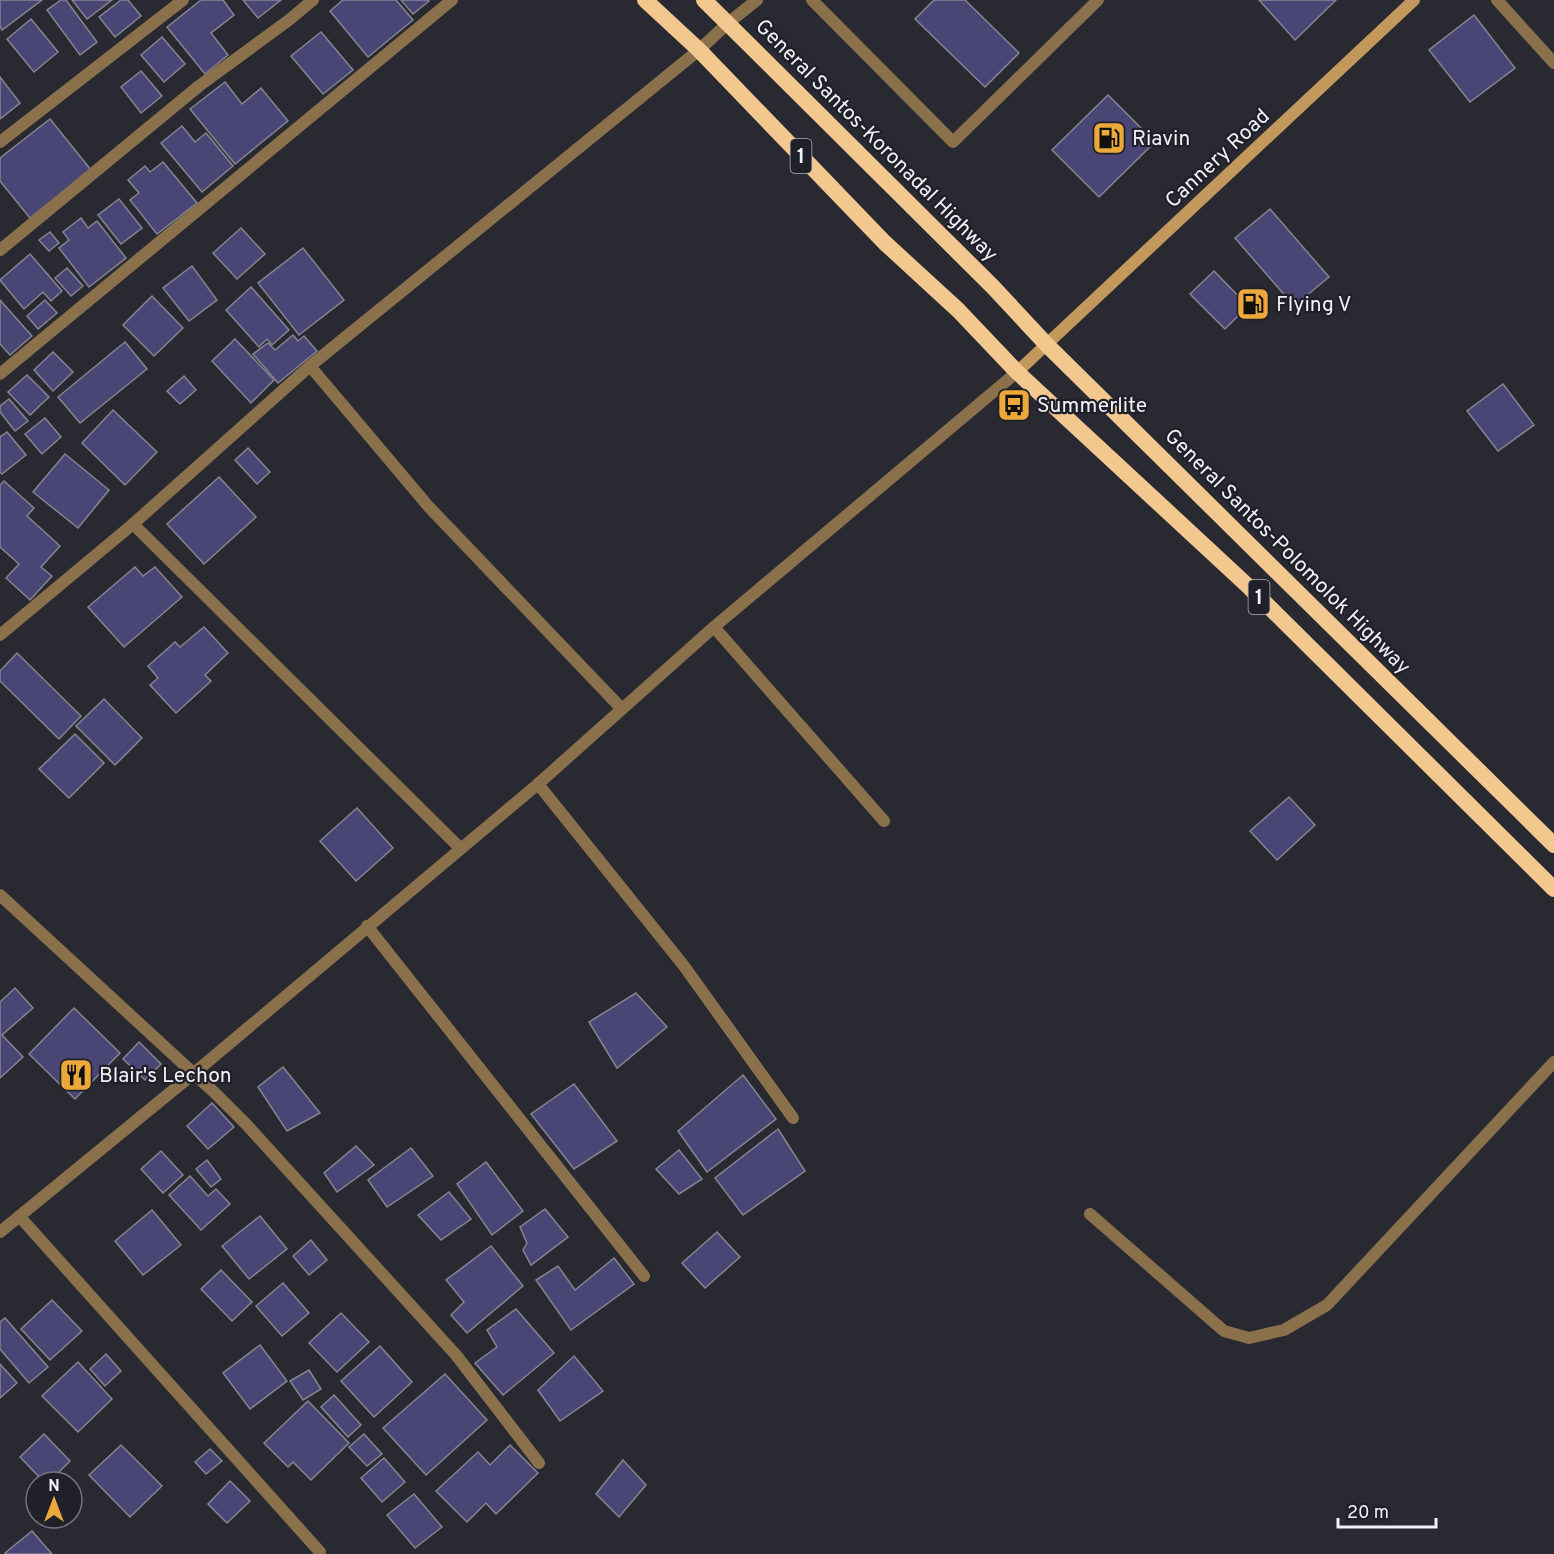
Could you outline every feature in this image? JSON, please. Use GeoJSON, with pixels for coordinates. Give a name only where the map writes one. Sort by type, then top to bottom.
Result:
{"type":"FeatureCollection","features":[{"type":"Feature","properties":{"kind":"highway","name":"1"},"geometry":{"type":"LineString","coordinates":[[645,0],[699,50],[885,243],[958,310],[1017,372],[1249,587],[1554,889]]}},
{"type":"Feature","properties":{"kind":"highway","name":"General Santos-Koronadal Highway"},"geometry":{"type":"LineString","coordinates":[[704,0],[993,287]]}},
{"type":"Feature","properties":{"kind":"highway","name":"General Santos-Polomolok Highway"},"geometry":{"type":"LineString","coordinates":[[993,287],[1047,345],[1554,845]]}},
{"type":"Feature","properties":{"kind":"main road","name":"Cannery Road"},"geometry":{"type":"LineString","coordinates":[[1017,372],[1414,0]]}},
{"type":"Feature","properties":{"kind":"street"},"geometry":{"type":"LineString","coordinates":[[0,142],[183,0]]}},
{"type":"Feature","properties":{"kind":"street"},"geometry":{"type":"LineString","coordinates":[[0,250],[199,86],[313,0]]}},
{"type":"Feature","properties":{"kind":"street"},"geometry":{"type":"LineString","coordinates":[[0,374],[452,0]]}},
{"type":"Feature","properties":{"kind":"street"},"geometry":{"type":"LineString","coordinates":[[0,635],[133,524],[310,366],[699,50],[757,0]]}},
{"type":"Feature","properties":{"kind":"street"},"geometry":{"type":"LineString","coordinates":[[812,0],[953,142],[1098,0]]}},
{"type":"Feature","properties":{"kind":"street"},"geometry":{"type":"LineString","coordinates":[[1497,0],[1554,63]]}},
{"type":"Feature","properties":{"kind":"street"},"geometry":{"type":"LineString","coordinates":[[310,366],[429,507],[622,709]]}},
{"type":"Feature","properties":{"kind":"street"},"geometry":{"type":"LineString","coordinates":[[0,1233],[538,784],[714,627],[1017,372]]}},
{"type":"Feature","properties":{"kind":"street"},"geometry":{"type":"LineString","coordinates":[[133,524],[460,848]]}},
{"type":"Feature","properties":{"kind":"street"},"geometry":{"type":"LineString","coordinates":[[714,627],[884,821]]}},
{"type":"Feature","properties":{"kind":"street"},"geometry":{"type":"LineString","coordinates":[[538,784],[684,966],[794,1118]]}},
{"type":"Feature","properties":{"kind":"street"},"geometry":{"type":"LineString","coordinates":[[0,894],[246,1124],[456,1355],[539,1463]]}},
{"type":"Feature","properties":{"kind":"street"},"geometry":{"type":"LineString","coordinates":[[367,926],[644,1276]]}},
{"type":"Feature","properties":{"kind":"street"},"geometry":{"type":"LineString","coordinates":[[1090,1214],[1224,1331],[1249,1338],[1284,1330],[1327,1305],[1554,1062]]}},
{"type":"Feature","properties":{"kind":"street"},"geometry":{"type":"LineString","coordinates":[[20,1217],[320,1552]]}},
{"type":"Feature","properties":{"kind":"building"},"geometry":{"type":"Polygon","coordinates":[[[0,0],[42,0],[2,30],[0,0]]]}},
{"type":"Feature","properties":{"kind":"building"},"geometry":{"type":"Polygon","coordinates":[[[61,0],[66,0],[97,42],[80,55],[47,10],[61,0]]]}},
{"type":"Feature","properties":{"kind":"building"},"geometry":{"type":"Polygon","coordinates":[[[72,0],[112,0],[87,19],[72,0]]]}},
{"type":"Feature","properties":{"kind":"building"},"geometry":{"type":"Polygon","coordinates":[[[121,0],[128,0],[141,16],[115,37],[99,17],[121,0]]]}},
{"type":"Feature","properties":{"kind":"building"},"geometry":{"type":"Polygon","coordinates":[[[201,0],[223,0],[234,15],[211,33],[228,55],[205,74],[167,27],[201,0]]]}},
{"type":"Feature","properties":{"kind":"building"},"geometry":{"type":"Polygon","coordinates":[[[243,0],[281,0],[258,18],[243,0]]]}},
{"type":"Feature","properties":{"kind":"building"},"geometry":{"type":"Polygon","coordinates":[[[343,0],[396,0],[413,20],[368,57],[330,11],[343,0]]]}},
{"type":"Feature","properties":{"kind":"building"},"geometry":{"type":"Polygon","coordinates":[[[401,0],[428,0],[429,1],[413,14],[401,0]]]}},
{"type":"Feature","properties":{"kind":"building"},"geometry":{"type":"Polygon","coordinates":[[[934,0],[965,0],[1019,53],[985,87],[915,19],[934,0]]]}},
{"type":"Feature","properties":{"kind":"building"},"geometry":{"type":"Polygon","coordinates":[[[1259,0],[1336,0],[1295,40],[1259,0]]]}},
{"type":"Feature","properties":{"kind":"building"},"geometry":{"type":"Polygon","coordinates":[[[1474,15],[1515,68],[1470,102],[1429,50],[1474,15]]]}},
{"type":"Feature","properties":{"kind":"building"},"geometry":{"type":"Polygon","coordinates":[[[31,19],[58,52],[34,72],[7,39],[31,19]]]}},
{"type":"Feature","properties":{"kind":"building"},"geometry":{"type":"Polygon","coordinates":[[[321,32],[353,70],[323,94],[291,56],[321,32]]]}},
{"type":"Feature","properties":{"kind":"building"},"geometry":{"type":"Polygon","coordinates":[[[162,37],[185,64],[164,82],[141,55],[162,37]]]}},
{"type":"Feature","properties":{"kind":"building"},"geometry":{"type":"Polygon","coordinates":[[[141,71],[162,96],[141,113],[121,87],[141,71]]]}},
{"type":"Feature","properties":{"kind":"building"},"geometry":{"type":"Polygon","coordinates":[[[0,77],[20,103],[0,119],[0,77]]]}},
{"type":"Feature","properties":{"kind":"building"},"geometry":{"type":"Polygon","coordinates":[[[225,82],[242,104],[261,88],[288,121],[235,164],[190,109],[225,82]]]}},
{"type":"Feature","properties":{"kind":"building"},"geometry":{"type":"Polygon","coordinates":[[[1108,95],[1155,142],[1099,197],[1052,150],[1108,95]]]}},
{"type":"Feature","properties":{"kind":"building"},"geometry":{"type":"Polygon","coordinates":[[[50,119],[91,170],[30,218],[0,181],[0,158],[50,119]]]}},
{"type":"Feature","properties":{"kind":"building"},"geometry":{"type":"Polygon","coordinates":[[[182,126],[195,142],[206,133],[233,166],[202,192],[161,143],[182,126]]]}},
{"type":"Feature","properties":{"kind":"building"},"geometry":{"type":"Polygon","coordinates":[[[163,162],[197,203],[157,234],[130,200],[139,193],[128,180],[145,166],[150,172],[163,162]]]}},
{"type":"Feature","properties":{"kind":"building"},"geometry":{"type":"Polygon","coordinates":[[[119,199],[142,228],[121,244],[98,215],[119,199]]]}},
{"type":"Feature","properties":{"kind":"building"},"geometry":{"type":"Polygon","coordinates":[[[1270,209],[1329,277],[1294,306],[1235,238],[1270,209]]]}},
{"type":"Feature","properties":{"kind":"building"},"geometry":{"type":"Polygon","coordinates":[[[81,218],[88,228],[97,221],[126,258],[89,287],[59,248],[69,240],[63,232],[81,218]]]}},
{"type":"Feature","properties":{"kind":"building"},"geometry":{"type":"Polygon","coordinates":[[[241,228],[265,254],[237,279],[213,253],[241,228]]]}},
{"type":"Feature","properties":{"kind":"building"},"geometry":{"type":"Polygon","coordinates":[[[50,232],[59,243],[49,251],[39,240],[50,232]]]}},
{"type":"Feature","properties":{"kind":"building"},"geometry":{"type":"Polygon","coordinates":[[[303,248],[344,300],[299,335],[258,283],[303,248]]]}},
{"type":"Feature","properties":{"kind":"building"},"geometry":{"type":"Polygon","coordinates":[[[30,254],[62,291],[51,301],[43,292],[24,309],[0,280],[30,254]]]}},
{"type":"Feature","properties":{"kind":"building"},"geometry":{"type":"Polygon","coordinates":[[[192,266],[217,300],[189,321],[163,288],[192,266]]]}},
{"type":"Feature","properties":{"kind":"building"},"geometry":{"type":"Polygon","coordinates":[[[67,268],[83,286],[71,296],[55,278],[67,268]]]}},
{"type":"Feature","properties":{"kind":"building"},"geometry":{"type":"Polygon","coordinates":[[[1214,271],[1248,306],[1225,329],[1190,294],[1214,271]]]}},
{"type":"Feature","properties":{"kind":"building"},"geometry":{"type":"Polygon","coordinates":[[[251,287],[289,330],[272,345],[267,339],[259,347],[226,310],[251,287]]]}},
{"type":"Feature","properties":{"kind":"building"},"geometry":{"type":"Polygon","coordinates":[[[152,296],[183,328],[154,356],[123,325],[152,296]]]}},
{"type":"Feature","properties":{"kind":"building"},"geometry":{"type":"Polygon","coordinates":[[[0,300],[32,336],[10,355],[0,344],[0,300]]]}},
{"type":"Feature","properties":{"kind":"building"},"geometry":{"type":"Polygon","coordinates":[[[45,300],[57,313],[38,329],[27,316],[45,300]]]}},
{"type":"Feature","properties":{"kind":"building"},"geometry":{"type":"Polygon","coordinates":[[[293,335],[298,341],[304,336],[317,351],[278,383],[253,354],[268,343],[275,350],[293,335]]]}},
{"type":"Feature","properties":{"kind":"building"},"geometry":{"type":"Polygon","coordinates":[[[235,339],[274,380],[251,403],[212,361],[235,339]]]}},
{"type":"Feature","properties":{"kind":"building"},"geometry":{"type":"Polygon","coordinates":[[[125,342],[147,369],[80,423],[58,397],[125,342]]]}},
{"type":"Feature","properties":{"kind":"building"},"geometry":{"type":"Polygon","coordinates":[[[53,352],[73,372],[53,391],[34,370],[53,352]]]}},
{"type":"Feature","properties":{"kind":"building"},"geometry":{"type":"Polygon","coordinates":[[[27,375],[49,397],[30,415],[8,392],[27,375]]]}},
{"type":"Feature","properties":{"kind":"building"},"geometry":{"type":"Polygon","coordinates":[[[184,376],[196,390],[180,404],[167,391],[184,376]]]}},
{"type":"Feature","properties":{"kind":"building"},"geometry":{"type":"Polygon","coordinates":[[[1503,384],[1534,425],[1498,451],[1467,411],[1503,384]]]}},
{"type":"Feature","properties":{"kind":"building"},"geometry":{"type":"Polygon","coordinates":[[[9,399],[28,421],[15,431],[0,412],[0,406],[9,399]]]}},
{"type":"Feature","properties":{"kind":"building"},"geometry":{"type":"Polygon","coordinates":[[[113,410],[157,452],[125,485],[82,443],[113,410]]]}},
{"type":"Feature","properties":{"kind":"building"},"geometry":{"type":"Polygon","coordinates":[[[45,418],[61,437],[42,454],[25,434],[45,418]]]}},
{"type":"Feature","properties":{"kind":"building"},"geometry":{"type":"Polygon","coordinates":[[[7,432],[26,455],[2,474],[0,472],[0,437],[7,432]]]}},
{"type":"Feature","properties":{"kind":"building"},"geometry":{"type":"Polygon","coordinates":[[[248,448],[270,472],[257,484],[235,460],[248,448]]]}},
{"type":"Feature","properties":{"kind":"building"},"geometry":{"type":"Polygon","coordinates":[[[65,454],[109,490],[78,528],[33,492],[65,454]]]}},
{"type":"Feature","properties":{"kind":"building"},"geometry":{"type":"Polygon","coordinates":[[[219,477],[256,517],[204,564],[167,524],[219,477]]]}},
{"type":"Feature","properties":{"kind":"building"},"geometry":{"type":"Polygon","coordinates":[[[4,481],[34,508],[27,516],[60,546],[41,567],[52,576],[30,600],[6,578],[19,564],[0,547],[0,485],[4,481]]]}},
{"type":"Feature","properties":{"kind":"building"},"geometry":{"type":"Polygon","coordinates":[[[135,567],[143,576],[155,567],[182,597],[124,647],[88,607],[135,567]]]}},
{"type":"Feature","properties":{"kind":"building"},"geometry":{"type":"Polygon","coordinates":[[[204,627],[228,653],[205,675],[211,681],[176,713],[150,685],[158,678],[148,666],[175,642],[180,647],[204,627]]]}},
{"type":"Feature","properties":{"kind":"building"},"geometry":{"type":"Polygon","coordinates":[[[17,653],[81,716],[59,739],[0,681],[0,671],[17,653]]]}},
{"type":"Feature","properties":{"kind":"building"},"geometry":{"type":"Polygon","coordinates":[[[104,699],[142,738],[115,765],[76,726],[104,699]]]}},
{"type":"Feature","properties":{"kind":"building"},"geometry":{"type":"Polygon","coordinates":[[[75,734],[104,763],[69,798],[39,769],[75,734]]]}},
{"type":"Feature","properties":{"kind":"building"},"geometry":{"type":"Polygon","coordinates":[[[1289,797],[1315,825],[1277,860],[1250,831],[1289,797]]]}},
{"type":"Feature","properties":{"kind":"building"},"geometry":{"type":"Polygon","coordinates":[[[357,808],[393,848],[356,881],[320,841],[357,808]]]}},
{"type":"Feature","properties":{"kind":"building"},"geometry":{"type":"Polygon","coordinates":[[[15,988],[33,1008],[2,1035],[23,1057],[0,1078],[0,1002],[15,988]]]}},
{"type":"Feature","properties":{"kind":"building"},"geometry":{"type":"Polygon","coordinates":[[[636,993],[667,1027],[617,1068],[589,1022],[636,993]]]}},
{"type":"Feature","properties":{"kind":"building"},"geometry":{"type":"Polygon","coordinates":[[[74,1008],[120,1053],[75,1099],[29,1054],[74,1008]]]}},
{"type":"Feature","properties":{"kind":"building"},"geometry":{"type":"Polygon","coordinates":[[[139,1042],[161,1064],[145,1080],[123,1059],[139,1042]]]}},
{"type":"Feature","properties":{"kind":"building"},"geometry":{"type":"Polygon","coordinates":[[[283,1067],[320,1113],[287,1131],[258,1087],[283,1067]]]}},
{"type":"Feature","properties":{"kind":"building"},"geometry":{"type":"Polygon","coordinates":[[[743,1075],[776,1119],[707,1172],[678,1131],[743,1075]]]}},
{"type":"Feature","properties":{"kind":"building"},"geometry":{"type":"Polygon","coordinates":[[[574,1084],[617,1141],[574,1169],[531,1114],[574,1084]]]}},
{"type":"Feature","properties":{"kind":"building"},"geometry":{"type":"Polygon","coordinates":[[[212,1103],[234,1127],[208,1149],[187,1126],[212,1103]]]}},
{"type":"Feature","properties":{"kind":"building"},"geometry":{"type":"Polygon","coordinates":[[[778,1129],[805,1171],[743,1215],[715,1178],[778,1129]]]}},
{"type":"Feature","properties":{"kind":"building"},"geometry":{"type":"Polygon","coordinates":[[[356,1146],[374,1165],[337,1192],[324,1173],[356,1146]]]}},
{"type":"Feature","properties":{"kind":"building"},"geometry":{"type":"Polygon","coordinates":[[[411,1148],[433,1176],[387,1207],[368,1180],[411,1148]]]}},
{"type":"Feature","properties":{"kind":"building"},"geometry":{"type":"Polygon","coordinates":[[[679,1150],[702,1179],[679,1194],[656,1169],[679,1150]]]}},
{"type":"Feature","properties":{"kind":"building"},"geometry":{"type":"Polygon","coordinates":[[[161,1151],[183,1175],[163,1193],[141,1169],[161,1151]]]}},
{"type":"Feature","properties":{"kind":"building"},"geometry":{"type":"Polygon","coordinates":[[[207,1160],[221,1179],[211,1187],[196,1169],[207,1160]]]}},
{"type":"Feature","properties":{"kind":"building"},"geometry":{"type":"Polygon","coordinates":[[[486,1162],[523,1211],[492,1235],[457,1184],[486,1162]]]}},
{"type":"Feature","properties":{"kind":"building"},"geometry":{"type":"Polygon","coordinates":[[[190,1176],[208,1196],[216,1189],[230,1204],[201,1230],[169,1195],[190,1176]]]}},
{"type":"Feature","properties":{"kind":"building"},"geometry":{"type":"Polygon","coordinates":[[[449,1192],[471,1219],[441,1240],[418,1215],[449,1192]]]}},
{"type":"Feature","properties":{"kind":"building"},"geometry":{"type":"Polygon","coordinates":[[[545,1209],[568,1237],[531,1265],[523,1250],[527,1243],[520,1227],[545,1209]]]}},
{"type":"Feature","properties":{"kind":"building"},"geometry":{"type":"Polygon","coordinates":[[[152,1210],[181,1245],[143,1275],[115,1241],[152,1210]]]}},
{"type":"Feature","properties":{"kind":"building"},"geometry":{"type":"Polygon","coordinates":[[[260,1216],[287,1249],[249,1279],[222,1246],[260,1216]]]}},
{"type":"Feature","properties":{"kind":"building"},"geometry":{"type":"Polygon","coordinates":[[[717,1232],[740,1257],[705,1288],[682,1263],[717,1232]]]}},
{"type":"Feature","properties":{"kind":"building"},"geometry":{"type":"Polygon","coordinates":[[[311,1240],[327,1260],[309,1275],[293,1256],[311,1240]]]}},
{"type":"Feature","properties":{"kind":"building"},"geometry":{"type":"Polygon","coordinates":[[[491,1246],[523,1286],[467,1333],[451,1315],[464,1302],[446,1280],[491,1246]]]}},
{"type":"Feature","properties":{"kind":"building"},"geometry":{"type":"Polygon","coordinates":[[[614,1258],[634,1284],[571,1330],[536,1280],[558,1266],[575,1290],[614,1258]]]}},
{"type":"Feature","properties":{"kind":"building"},"geometry":{"type":"Polygon","coordinates":[[[221,1270],[252,1302],[232,1321],[201,1289],[221,1270]]]}},
{"type":"Feature","properties":{"kind":"building"},"geometry":{"type":"Polygon","coordinates":[[[283,1283],[309,1313],[282,1336],[256,1306],[283,1283]]]}},
{"type":"Feature","properties":{"kind":"building"},"geometry":{"type":"Polygon","coordinates":[[[52,1300],[82,1331],[50,1360],[21,1329],[52,1300]]]}},
{"type":"Feature","properties":{"kind":"building"},"geometry":{"type":"Polygon","coordinates":[[[516,1309],[554,1353],[503,1395],[475,1363],[497,1347],[487,1330],[516,1309]]]}},
{"type":"Feature","properties":{"kind":"building"},"geometry":{"type":"Polygon","coordinates":[[[341,1313],[369,1342],[337,1372],[309,1343],[341,1313]]]}},
{"type":"Feature","properties":{"kind":"building"},"geometry":{"type":"Polygon","coordinates":[[[5,1318],[48,1367],[29,1383],[0,1349],[0,1322],[5,1318]]]}},
{"type":"Feature","properties":{"kind":"building"},"geometry":{"type":"Polygon","coordinates":[[[260,1345],[287,1381],[250,1409],[223,1373],[260,1345]]]}},
{"type":"Feature","properties":{"kind":"building"},"geometry":{"type":"Polygon","coordinates":[[[380,1346],[412,1382],[374,1417],[341,1381],[380,1346]]]}},
{"type":"Feature","properties":{"kind":"building"},"geometry":{"type":"Polygon","coordinates":[[[106,1354],[121,1371],[105,1386],[90,1369],[106,1354]]]}},
{"type":"Feature","properties":{"kind":"building"},"geometry":{"type":"Polygon","coordinates":[[[574,1356],[603,1391],[560,1421],[538,1390],[574,1356]]]}},
{"type":"Feature","properties":{"kind":"building"},"geometry":{"type":"Polygon","coordinates":[[[78,1362],[112,1399],[78,1432],[42,1396],[78,1362]]]}},
{"type":"Feature","properties":{"kind":"building"},"geometry":{"type":"Polygon","coordinates":[[[0,1364],[17,1383],[0,1398],[0,1364]]]}},
{"type":"Feature","properties":{"kind":"building"},"geometry":{"type":"Polygon","coordinates":[[[309,1370],[321,1389],[303,1400],[290,1381],[309,1370]]]}},
{"type":"Feature","properties":{"kind":"building"},"geometry":{"type":"Polygon","coordinates":[[[445,1374],[487,1420],[426,1475],[383,1428],[445,1374]]]}},
{"type":"Feature","properties":{"kind":"building"},"geometry":{"type":"Polygon","coordinates":[[[334,1395],[361,1425],[348,1437],[321,1407],[334,1395]]]}},
{"type":"Feature","properties":{"kind":"building"},"geometry":{"type":"Polygon","coordinates":[[[308,1401],[349,1443],[311,1480],[293,1462],[288,1467],[264,1443],[308,1401]]]}},
{"type":"Feature","properties":{"kind":"building"},"geometry":{"type":"Polygon","coordinates":[[[44,1434],[70,1461],[61,1470],[32,1470],[20,1457],[44,1434]]]}},
{"type":"Feature","properties":{"kind":"building"},"geometry":{"type":"Polygon","coordinates":[[[364,1434],[382,1454],[367,1466],[349,1447],[364,1434]]]}},
{"type":"Feature","properties":{"kind":"building"},"geometry":{"type":"Polygon","coordinates":[[[121,1445],[162,1486],[130,1517],[89,1475],[121,1445]]]}},
{"type":"Feature","properties":{"kind":"building"},"geometry":{"type":"Polygon","coordinates":[[[510,1445],[538,1473],[496,1514],[486,1503],[467,1522],[436,1491],[478,1452],[490,1465],[510,1445]]]}},
{"type":"Feature","properties":{"kind":"building"},"geometry":{"type":"Polygon","coordinates":[[[210,1449],[222,1461],[206,1474],[195,1462],[210,1449]]]}},
{"type":"Feature","properties":{"kind":"building"},"geometry":{"type":"Polygon","coordinates":[[[384,1458],[405,1482],[382,1502],[361,1478],[384,1458]]]}},
{"type":"Feature","properties":{"kind":"building"},"geometry":{"type":"Polygon","coordinates":[[[623,1460],[646,1485],[619,1517],[596,1494],[623,1460]]]}},
{"type":"Feature","properties":{"kind":"building"},"geometry":{"type":"Polygon","coordinates":[[[230,1481],[250,1501],[227,1523],[208,1504],[230,1481]]]}},
{"type":"Feature","properties":{"kind":"building"},"geometry":{"type":"Polygon","coordinates":[[[414,1494],[442,1527],[415,1548],[387,1515],[414,1494]]]}},
{"type":"Feature","properties":{"kind":"building"},"geometry":{"type":"Polygon","coordinates":[[[32,1531],[52,1554],[5,1553],[32,1531]]]}},
{"type":"Feature","properties":{"kind":"place","name":"Riavin"},"geometry":{"type":"Point","coordinates":[1109,138]}},
{"type":"Feature","properties":{"kind":"place","name":"Flying V"},"geometry":{"type":"Point","coordinates":[1253,304]}},
{"type":"Feature","properties":{"kind":"place","name":"Summerlite"},"geometry":{"type":"Point","coordinates":[1014,405]}},
{"type":"Feature","properties":{"kind":"place","name":"Blair's Lechon"},"geometry":{"type":"Point","coordinates":[76,1075]}}]}
